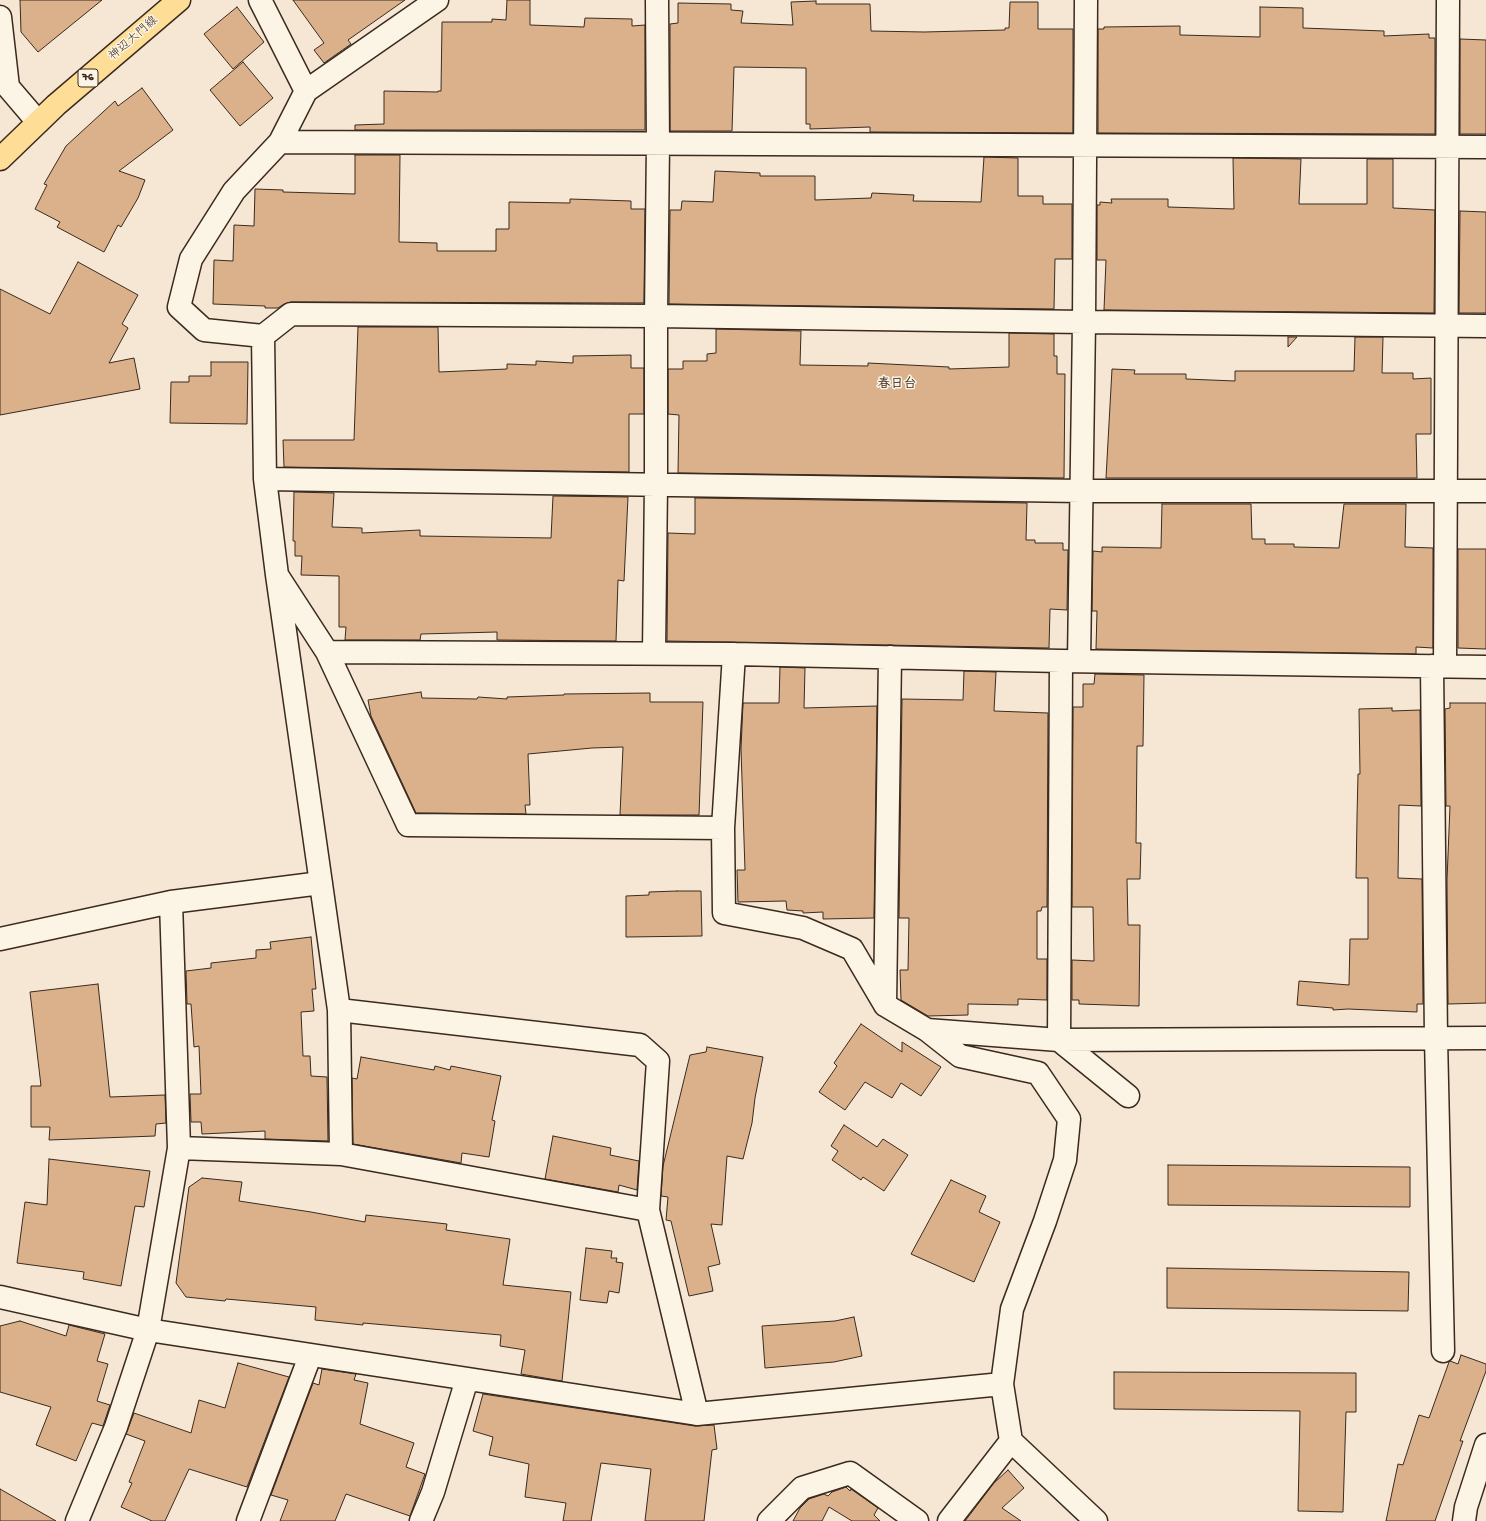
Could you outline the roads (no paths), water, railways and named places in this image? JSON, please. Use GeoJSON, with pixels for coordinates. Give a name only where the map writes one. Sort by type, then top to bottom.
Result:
{"type":"FeatureCollection","features":[{"type":"Feature","properties":{"kind":"main road","name":"神辺大門線"},"geometry":{"type":"LineString","coordinates":[[0,159],[56,105],[179,0]]}},
{"type":"Feature","properties":{"kind":"street"},"geometry":{"type":"LineString","coordinates":[[260,0],[306,91]]}},
{"type":"Feature","properties":{"kind":"street"},"geometry":{"type":"LineString","coordinates":[[438,0],[306,91],[280,142],[234,192],[191,258],[179,307],[204,330],[263,336],[291,314],[656,316],[1486,326]]}},
{"type":"Feature","properties":{"kind":"street"},"geometry":{"type":"LineString","coordinates":[[654,653],[658,144],[657,0]]}},
{"type":"Feature","properties":{"kind":"street"},"geometry":{"type":"LineString","coordinates":[[1059,1040],[1070,661],[1081,491],[1084,322],[1086,0]]}},
{"type":"Feature","properties":{"kind":"street"},"geometry":{"type":"LineString","coordinates":[[1442,1351],[1436,1038],[1439,666],[1446,491],[1448,0]]}},
{"type":"Feature","properties":{"kind":"street"},"geometry":{"type":"LineString","coordinates":[[0,17],[8,87],[38,122]]}},
{"type":"Feature","properties":{"kind":"street"},"geometry":{"type":"LineString","coordinates":[[280,142],[1486,147]]}},
{"type":"Feature","properties":{"kind":"street"},"geometry":{"type":"LineString","coordinates":[[263,336],[265,479],[277,575],[339,1010],[341,1154]]}},
{"type":"Feature","properties":{"kind":"street"},"geometry":{"type":"LineString","coordinates":[[265,479],[1081,491],[1486,491]]}},
{"type":"Feature","properties":{"kind":"street"},"geometry":{"type":"LineString","coordinates":[[277,575],[328,652],[408,825],[723,828]]}},
{"type":"Feature","properties":{"kind":"street"},"geometry":{"type":"LineString","coordinates":[[328,652],[734,654],[1486,667]]}},
{"type":"Feature","properties":{"kind":"street"},"geometry":{"type":"LineString","coordinates":[[734,654],[723,828],[724,913],[803,928],[852,949],[885,1005],[928,1030],[960,1056],[1038,1073],[1069,1119],[1065,1160],[1045,1221],[1012,1309],[1002,1384],[1011,1441],[1096,1521]]}},
{"type":"Feature","properties":{"kind":"street"},"geometry":{"type":"LineString","coordinates":[[885,1005],[890,657]]}},
{"type":"Feature","properties":{"kind":"street"},"geometry":{"type":"LineString","coordinates":[[0,939],[171,902],[321,883]]}},
{"type":"Feature","properties":{"kind":"street"},"geometry":{"type":"LineString","coordinates":[[77,1521],[116,1427],[148,1330],[179,1148],[171,902]]}},
{"type":"Feature","properties":{"kind":"street"},"geometry":{"type":"LineString","coordinates":[[339,1010],[640,1045],[658,1061],[648,1210],[697,1414]]}},
{"type":"Feature","properties":{"kind":"street"},"geometry":{"type":"LineString","coordinates":[[928,1030],[1059,1040],[1486,1038]]}},
{"type":"Feature","properties":{"kind":"street"},"geometry":{"type":"LineString","coordinates":[[1059,1040],[1128,1096]]}},
{"type":"Feature","properties":{"kind":"street"},"geometry":{"type":"LineString","coordinates":[[179,1148],[341,1154],[648,1210]]}},
{"type":"Feature","properties":{"kind":"street"},"geometry":{"type":"LineString","coordinates":[[0,1297],[148,1330],[697,1414],[1002,1384]]}},
{"type":"Feature","properties":{"kind":"street"},"geometry":{"type":"LineString","coordinates":[[248,1521],[310,1356]]}},
{"type":"Feature","properties":{"kind":"street"},"geometry":{"type":"LineString","coordinates":[[421,1521],[433,1492],[467,1379]]}},
{"type":"Feature","properties":{"kind":"street"},"geometry":{"type":"LineString","coordinates":[[949,1521],[1011,1441]]}},
{"type":"Feature","properties":{"kind":"street"},"geometry":{"type":"LineString","coordinates":[[1464,1521],[1466,1507],[1486,1445]]}},
{"type":"Feature","properties":{"kind":"street"},"geometry":{"type":"LineString","coordinates":[[769,1521],[802,1488],[850,1473],[917,1521]]}},
{"type":"Feature","properties":{"kind":"district","name":"春日台"},"geometry":{"type":"Point","coordinates":[897,385]}}]}
